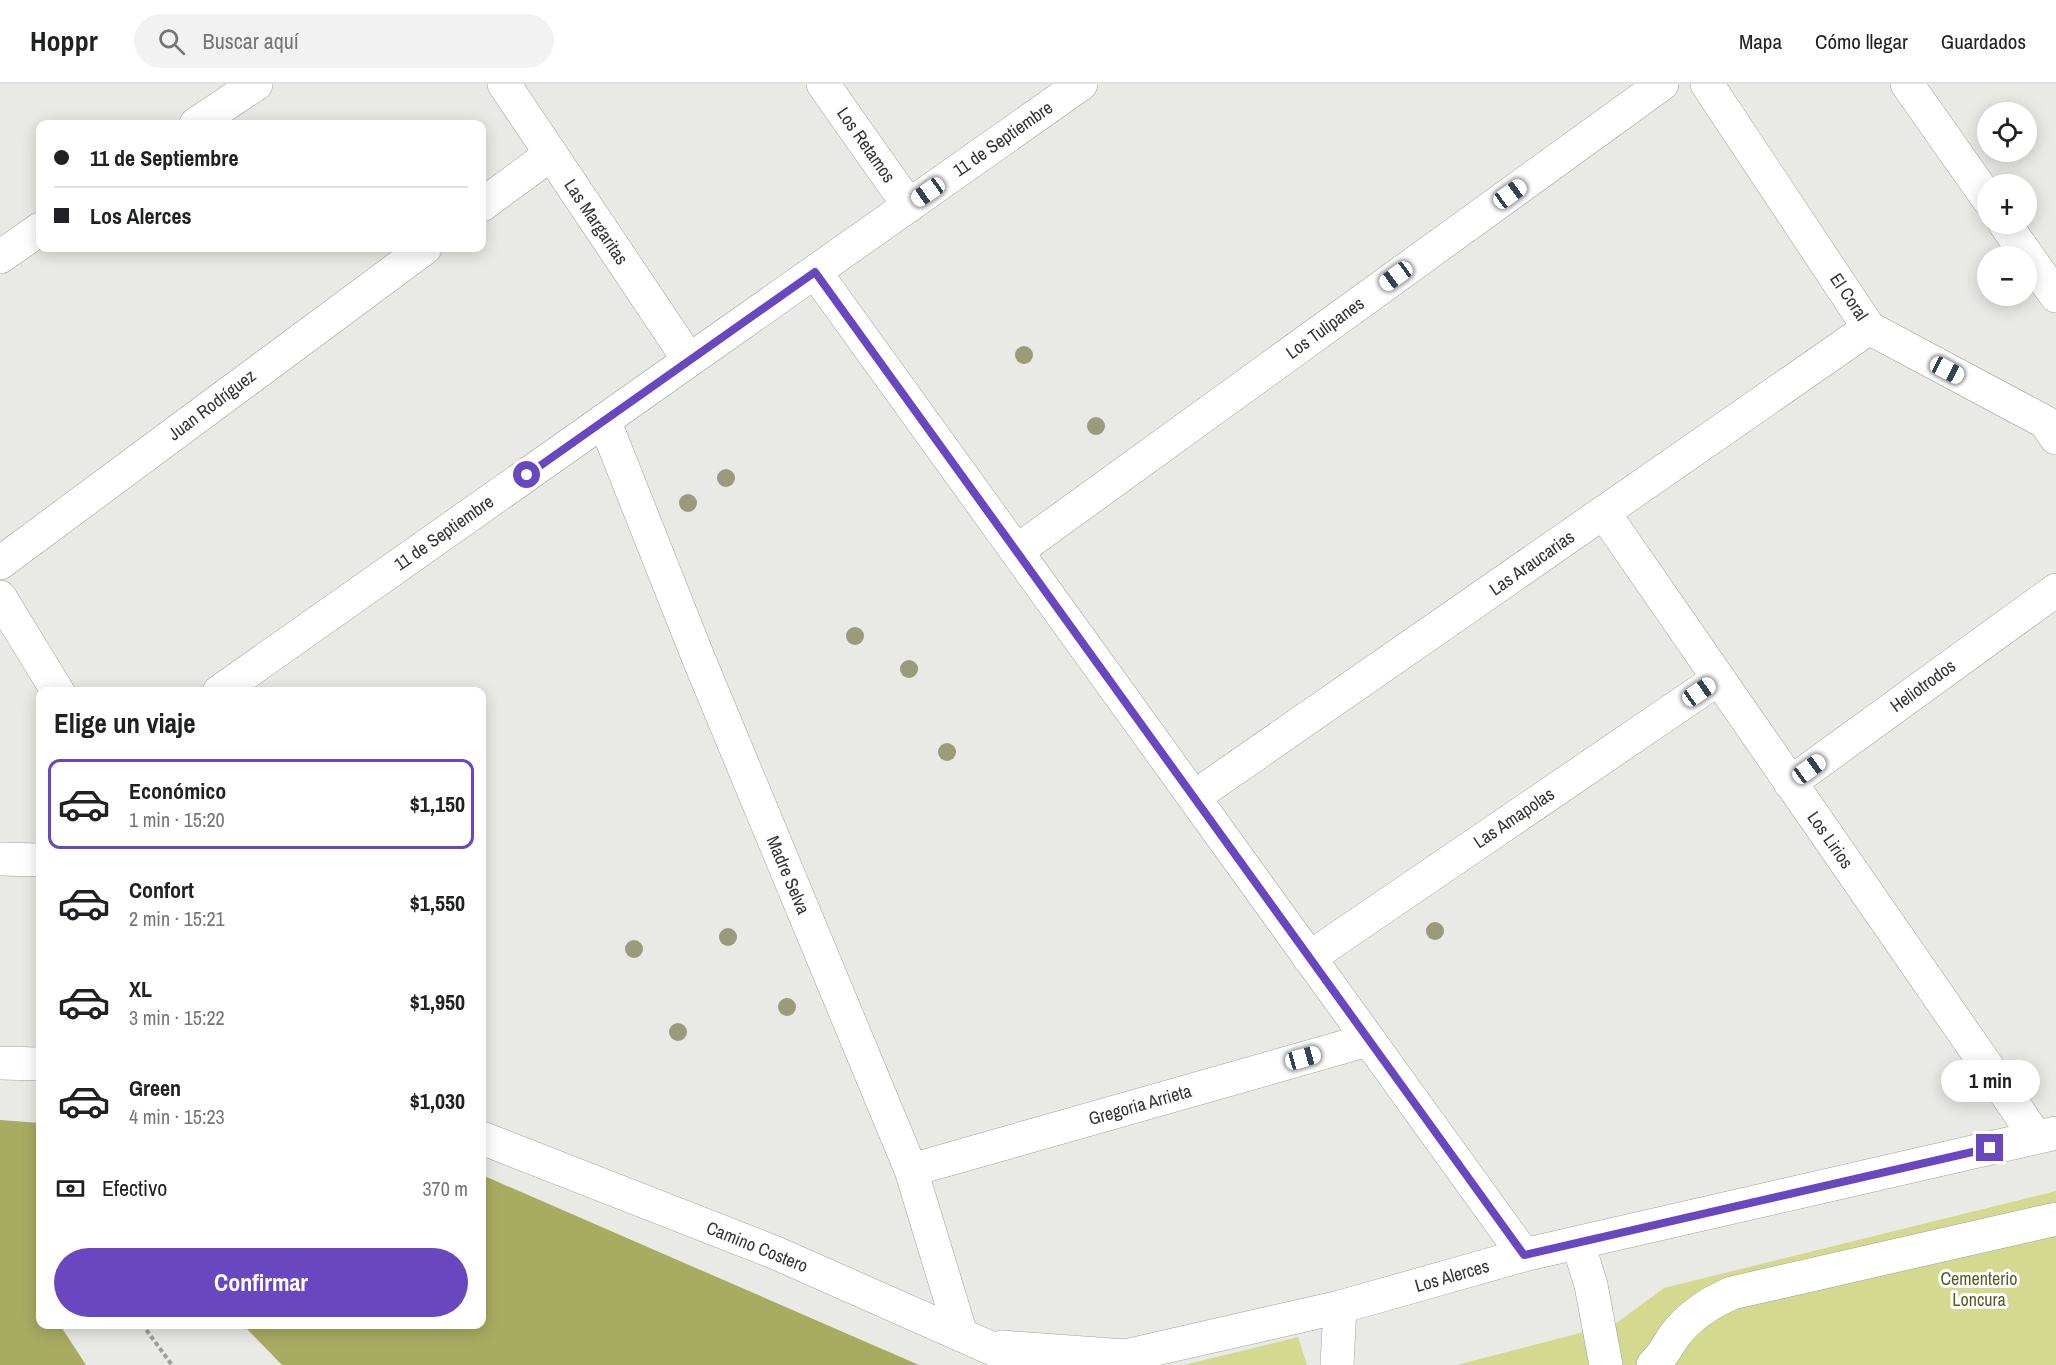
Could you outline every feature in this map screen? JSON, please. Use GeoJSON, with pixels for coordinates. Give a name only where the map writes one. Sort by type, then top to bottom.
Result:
{"type":"FeatureCollection","features":[{"type":"Feature","properties":{"kind":"street"},"geometry":{"type":"LineString","coordinates":[[202,120],[256,84]]}},
{"type":"Feature","properties":{"kind":"street","name":"Las Margaritas"},"geometry":{"type":"LineString","coordinates":[[504,84],[689,360]]}},
{"type":"Feature","properties":{"kind":"street","name":"Los Retamos"},"geometry":{"type":"LineString","coordinates":[[823,84],[909,206]]}},
{"type":"Feature","properties":{"kind":"street","name":"11 de Septiembre"},"geometry":{"type":"LineString","coordinates":[[226,687],[1081,84]]}},
{"type":"Feature","properties":{"kind":"street","name":"Los Tulipanes"},"geometry":{"type":"LineString","coordinates":[[1017,551],[1662,84]]}},
{"type":"Feature","properties":{"kind":"street","name":"El Coral"},"geometry":{"type":"LineString","coordinates":[[1707,84],[1869,328],[2052,425]]}},
{"type":"Feature","properties":{"kind":"street"},"geometry":{"type":"LineString","coordinates":[[1907,84],[1977,183]]}},
{"type":"Feature","properties":{"kind":"street"},"geometry":{"type":"LineString","coordinates":[[486,203],[551,154]]}},
{"type":"Feature","properties":{"kind":"street"},"geometry":{"type":"LineString","coordinates":[[0,257],[36,232]]}},
{"type":"Feature","properties":{"kind":"street"},"geometry":{"type":"LineString","coordinates":[[2012,234],[2056,296]]}},
{"type":"Feature","properties":{"kind":"street","name":"Juan Rodríguez"},"geometry":{"type":"LineString","coordinates":[[0,563],[420,252]]}},
{"type":"Feature","properties":{"kind":"street"},"geometry":{"type":"LineString","coordinates":[[815,272],[1524,1255]]}},
{"type":"Feature","properties":{"kind":"street","name":"Las Araucarias"},"geometry":{"type":"LineString","coordinates":[[1194,797],[1869,328]]}},
{"type":"Feature","properties":{"kind":"street","name":"Madre Selva"},"geometry":{"type":"LineString","coordinates":[[604,420],[698,657],[911,1170],[974,1340]]}},
{"type":"Feature","properties":{"kind":"street","name":"Los Lirios"},"geometry":{"type":"LineString","coordinates":[[1604,513],[1790,783],[2046,1135]]}},
{"type":"Feature","properties":{"kind":"street","name":"Heliotrodos"},"geometry":{"type":"LineString","coordinates":[[1790,783],[2056,590]]}},
{"type":"Feature","properties":{"kind":"street"},"geometry":{"type":"LineString","coordinates":[[0,597],[55,687]]}},
{"type":"Feature","properties":{"kind":"street","name":"Las Amapolas"},"geometry":{"type":"LineString","coordinates":[[1309,958],[1718,679]]}},
{"type":"Feature","properties":{"kind":"street"},"geometry":{"type":"LineString","coordinates":[[0,859],[36,860]]}},
{"type":"Feature","properties":{"kind":"street","name":"Gregoria Arrieta"},"geometry":{"type":"LineString","coordinates":[[911,1170],[1368,1040]]}},
{"type":"Feature","properties":{"kind":"street"},"geometry":{"type":"LineString","coordinates":[[0,1063],[36,1064]]}},
{"type":"Feature","properties":{"kind":"street","name":"Los Alerces"},"geometry":{"type":"LineString","coordinates":[[974,1340],[1123,1360],[1340,1307],[1524,1255],[2046,1135]]}},
{"type":"Feature","properties":{"kind":"street","name":"Camino Costero"},"geometry":{"type":"LineString","coordinates":[[486,1140],[776,1253],[1029,1365]]}},
{"type":"Feature","properties":{"kind":"street"},"geometry":{"type":"LineString","coordinates":[[1653,1365],[1664,1354],[1686,1321],[1701,1308],[1732,1293],[2056,1219]]}},
{"type":"Feature","properties":{"kind":"street"},"geometry":{"type":"LineString","coordinates":[[1578,1243],[1591,1285],[1606,1365]]}},
{"type":"Feature","properties":{"kind":"street"},"geometry":{"type":"LineString","coordinates":[[1337,1365],[1340,1307]]}},
{"type":"Feature","properties":{"kind":"path"},"geometry":{"type":"LineString","coordinates":[[146,1329],[172,1365]]}},
{"type":"Feature","properties":{"kind":"green space"},"geometry":{"type":"Polygon","coordinates":[[[0,1120],[36,1123],[36,1329],[63,1329],[86,1365],[0,1365],[0,1120]]]}},
{"type":"Feature","properties":{"kind":"green space"},"geometry":{"type":"Polygon","coordinates":[[[486,1177],[919,1365],[282,1365],[247,1329],[486,1329],[486,1177]]]}},
{"type":"Feature","properties":{"kind":"green space","name":"Cementerio Loncura"},"geometry":{"type":"Polygon","coordinates":[[[2056,1191],[2056,1365],[1457,1365],[1615,1324],[1664,1288],[2056,1191]]]}},
{"type":"Feature","properties":{"kind":"green space"},"geometry":{"type":"Polygon","coordinates":[[[1298,1337],[1307,1365],[1184,1365],[1298,1337]]]}},
{"type":"Feature","properties":{"kind":"route"},"geometry":{"type":"LineString","coordinates":[[527,475],[815,272],[1524,1255],[1990,1148]]}}]}
